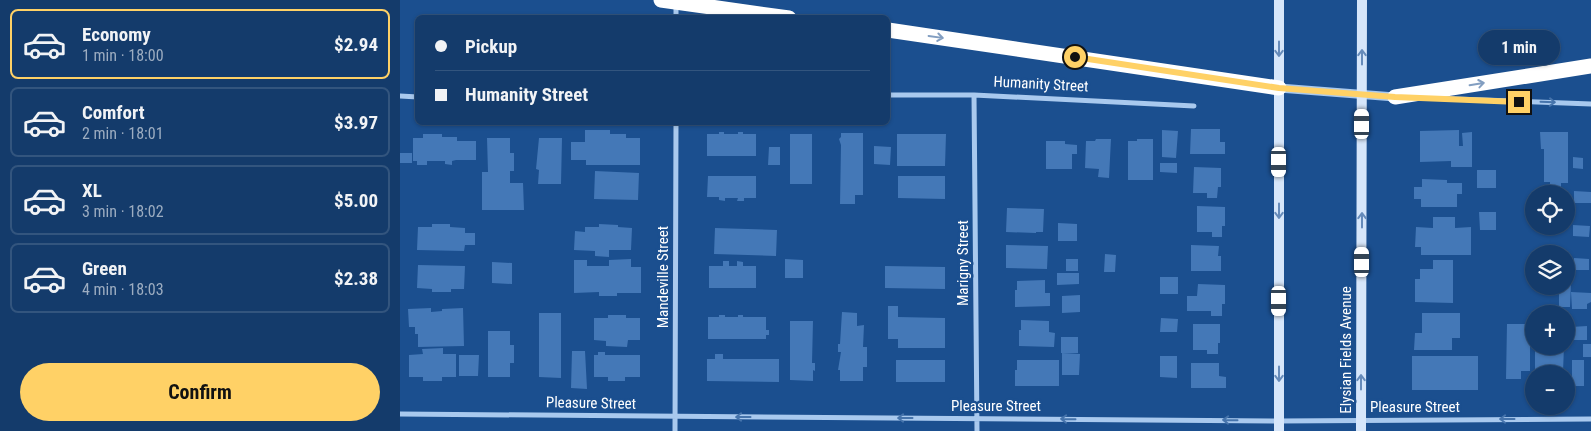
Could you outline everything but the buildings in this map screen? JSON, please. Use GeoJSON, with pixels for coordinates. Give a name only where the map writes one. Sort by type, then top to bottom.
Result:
{"type":"FeatureCollection","features":[{"type":"Feature","properties":{"kind":"highway"},"geometry":{"type":"LineString","coordinates":[[661,0],[768,15]]}},
{"type":"Feature","properties":{"kind":"highway"},"geometry":{"type":"LineString","coordinates":[[890,30],[1279,88]]}},
{"type":"Feature","properties":{"kind":"highway"},"geometry":{"type":"LineString","coordinates":[[1395,97],[1591,66]]}},
{"type":"Feature","properties":{"kind":"main road"},"geometry":{"type":"LineString","coordinates":[[1279,0],[1279,426]]}},
{"type":"Feature","properties":{"kind":"main road","name":"Elysian Fields Avenue"},"geometry":{"type":"LineString","coordinates":[[1361,431],[1362,0]]}},
{"type":"Feature","properties":{"kind":"street"},"geometry":{"type":"LineString","coordinates":[[676,0],[676,15]]}},
{"type":"Feature","properties":{"kind":"street"},"geometry":{"type":"LineString","coordinates":[[1279,88],[1395,97],[1591,104]]}},
{"type":"Feature","properties":{"kind":"street","name":"Humanity Street"},"geometry":{"type":"LineString","coordinates":[[890,95],[974,94],[1194,106]]}},
{"type":"Feature","properties":{"kind":"street","name":"Marigny Street"},"geometry":{"type":"LineString","coordinates":[[974,94],[977,431]]}},
{"type":"Feature","properties":{"kind":"street"},"geometry":{"type":"LineString","coordinates":[[400,96],[415,96]]}},
{"type":"Feature","properties":{"kind":"street","name":"Mandeville Street"},"geometry":{"type":"LineString","coordinates":[[675,431],[676,125]]}},
{"type":"Feature","properties":{"kind":"street","name":"Pleasure Street"},"geometry":{"type":"LineString","coordinates":[[400,414],[977,418],[1279,426],[1361,420],[1591,419]]}},
{"type":"Feature","properties":{"kind":"route"},"geometry":{"type":"LineString","coordinates":[[1075,57],[1279,88],[1395,97],[1519,102]]}}]}
